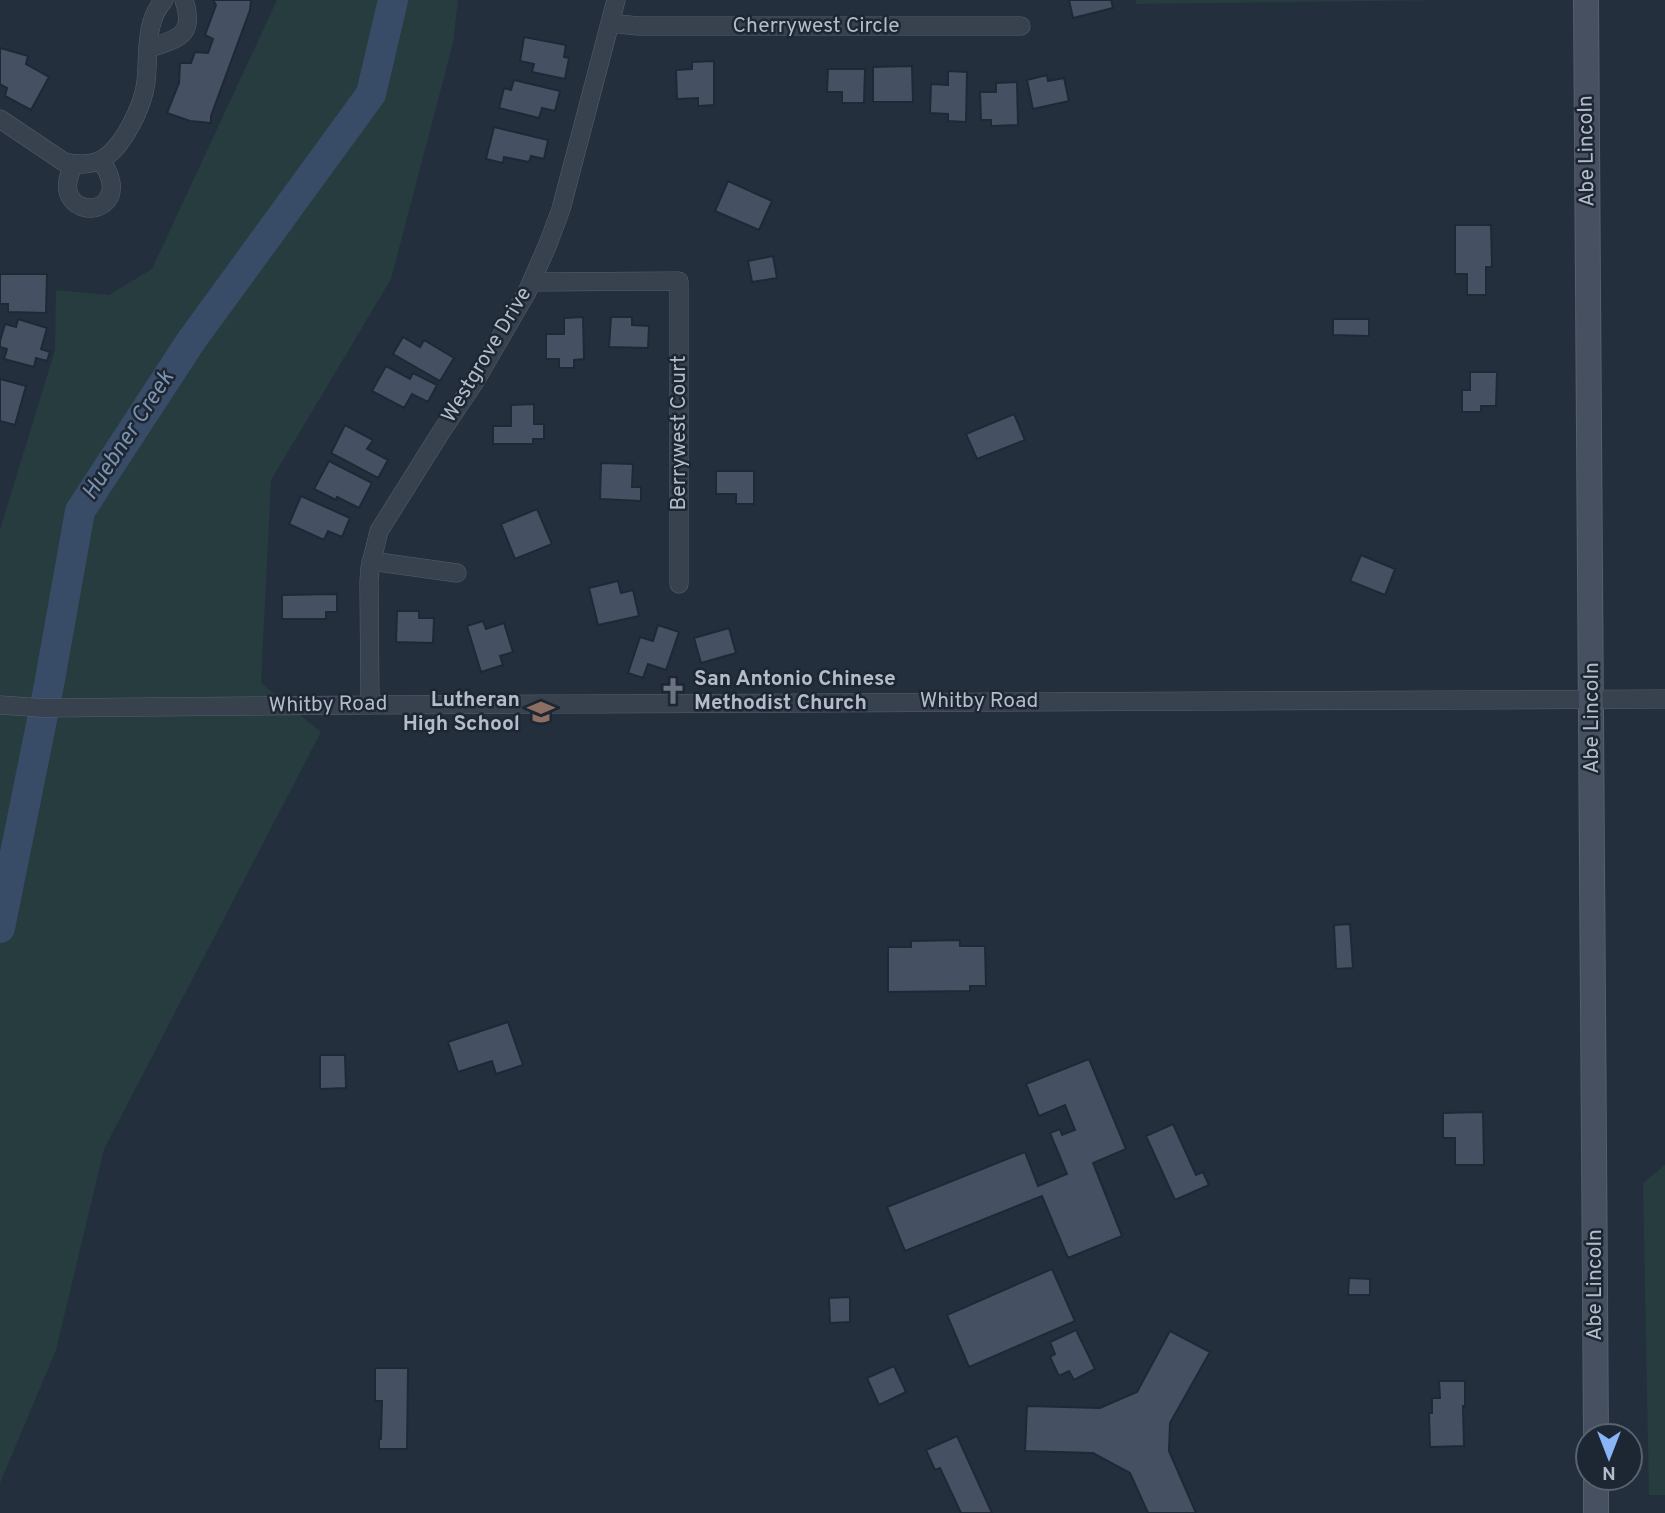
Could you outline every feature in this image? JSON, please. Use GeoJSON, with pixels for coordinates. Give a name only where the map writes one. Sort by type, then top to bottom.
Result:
{"type":"FeatureCollection","features":[{"type":"Feature","properties":{"kind":"street"},"geometry":{"type":"LineString","coordinates":[[0,120],[64,162],[73,165],[100,161],[113,151],[136,117],[146,84],[152,19],[155,10],[164,0]]}},
{"type":"Feature","properties":{"kind":"street"},"geometry":{"type":"LineString","coordinates":[[148,49],[175,39],[185,31],[189,21],[184,0]]}},
{"type":"Feature","properties":{"kind":"street","name":"Westgrove Drive"},"geometry":{"type":"LineString","coordinates":[[370,705],[369,582],[379,531],[474,383],[531,282],[548,244],[561,209],[616,0]]}},
{"type":"Feature","properties":{"kind":"street","name":"Abe Lincoln"},"geometry":{"type":"LineString","coordinates":[[1586,0],[1596,1422]]}},
{"type":"Feature","properties":{"kind":"street","name":"Cherrywest Circle"},"geometry":{"type":"LineString","coordinates":[[610,23],[638,26],[1021,26]]}},
{"type":"Feature","properties":{"kind":"street"},"geometry":{"type":"LineString","coordinates":[[73,165],[68,178],[68,191],[72,201],[81,207],[89,208],[101,206],[108,198],[110,174],[100,161]]}},
{"type":"Feature","properties":{"kind":"street","name":"Berrywest Court"},"geometry":{"type":"LineString","coordinates":[[531,282],[679,281],[679,584]]}},
{"type":"Feature","properties":{"kind":"street"},"geometry":{"type":"LineString","coordinates":[[371,561],[457,573]]}},
{"type":"Feature","properties":{"kind":"street","name":"Whitby Road"},"geometry":{"type":"LineString","coordinates":[[0,705],[43,708],[1665,699]]}},
{"type":"Feature","properties":{"kind":"street"},"geometry":{"type":"LineString","coordinates":[[1596,1492],[1596,1513]]}},
{"type":"Feature","properties":{"kind":"green space"},"geometry":{"type":"Polygon","coordinates":[[[277,0],[458,0],[453,43],[391,279],[271,480],[261,683],[321,732],[104,1149],[56,1350],[0,1483],[0,530],[55,350],[56,290],[109,295],[152,269],[277,0]]]}},
{"type":"Feature","properties":{"kind":"green space"},"geometry":{"type":"Polygon","coordinates":[[[1136,0],[1453,0],[1136,4],[1136,0]]]}},
{"type":"Feature","properties":{"kind":"green space"},"geometry":{"type":"Polygon","coordinates":[[[1665,1165],[1665,1495],[1649,1495],[1643,1183],[1665,1165]]]}},
{"type":"Feature","properties":{"kind":"building"},"geometry":{"type":"Polygon","coordinates":[[[213,0],[251,0],[250,10],[211,116],[211,123],[190,121],[167,113],[179,83],[180,63],[191,63],[195,52],[208,53],[213,39],[205,35],[216,5],[213,0]]]}},
{"type":"Feature","properties":{"kind":"building"},"geometry":{"type":"Polygon","coordinates":[[[1069,0],[1111,0],[1113,8],[1073,18],[1069,0]]]}},
{"type":"Feature","properties":{"kind":"building"},"geometry":{"type":"Polygon","coordinates":[[[524,37],[566,45],[564,57],[569,58],[565,79],[532,72],[534,64],[520,61],[524,37]]]}},
{"type":"Feature","properties":{"kind":"building"},"geometry":{"type":"Polygon","coordinates":[[[0,48],[28,56],[26,64],[49,77],[31,110],[5,96],[7,88],[0,84],[0,48]]]}},
{"type":"Feature","properties":{"kind":"building"},"geometry":{"type":"Polygon","coordinates":[[[714,61],[714,105],[698,106],[698,98],[677,99],[676,70],[692,69],[692,62],[714,61]]]}},
{"type":"Feature","properties":{"kind":"building"},"geometry":{"type":"Polygon","coordinates":[[[912,66],[913,102],[873,102],[873,67],[912,66]]]}},
{"type":"Feature","properties":{"kind":"building"},"geometry":{"type":"Polygon","coordinates":[[[828,69],[865,69],[864,103],[842,103],[842,92],[827,92],[828,69]]]}},
{"type":"Feature","properties":{"kind":"building"},"geometry":{"type":"Polygon","coordinates":[[[948,71],[967,72],[966,122],[948,121],[948,114],[930,113],[931,84],[948,85],[948,71]]]}},
{"type":"Feature","properties":{"kind":"building"},"geometry":{"type":"Polygon","coordinates":[[[1047,75],[1048,81],[1064,78],[1069,101],[1033,109],[1027,80],[1047,75]]]}},
{"type":"Feature","properties":{"kind":"building"},"geometry":{"type":"Polygon","coordinates":[[[514,80],[560,91],[555,111],[542,108],[539,118],[499,108],[504,88],[511,90],[514,80]]]}},
{"type":"Feature","properties":{"kind":"building"},"geometry":{"type":"Polygon","coordinates":[[[1017,82],[1018,125],[991,126],[991,120],[981,120],[980,92],[996,92],[996,83],[1017,82]]]}},
{"type":"Feature","properties":{"kind":"building"},"geometry":{"type":"Polygon","coordinates":[[[494,127],[548,140],[544,159],[531,156],[529,162],[504,157],[503,163],[486,159],[494,127]]]}},
{"type":"Feature","properties":{"kind":"building"},"geometry":{"type":"Polygon","coordinates":[[[728,181],[772,201],[759,230],[715,211],[728,181]]]}},
{"type":"Feature","properties":{"kind":"building"},"geometry":{"type":"Polygon","coordinates":[[[1455,225],[1491,225],[1492,267],[1486,267],[1486,295],[1467,295],[1467,274],[1455,274],[1455,225]]]}},
{"type":"Feature","properties":{"kind":"building"},"geometry":{"type":"Polygon","coordinates":[[[773,256],[777,278],[752,282],[748,261],[773,256]]]}},
{"type":"Feature","properties":{"kind":"building"},"geometry":{"type":"Polygon","coordinates":[[[0,274],[47,274],[46,313],[8,312],[8,304],[0,304],[0,274]]]}},
{"type":"Feature","properties":{"kind":"building"},"geometry":{"type":"Polygon","coordinates":[[[583,317],[584,359],[574,360],[574,368],[559,368],[559,359],[546,359],[546,334],[564,334],[564,318],[583,317]]]}},
{"type":"Feature","properties":{"kind":"building"},"geometry":{"type":"Polygon","coordinates":[[[611,317],[632,317],[632,325],[649,326],[648,348],[609,347],[611,317]]]}},
{"type":"Feature","properties":{"kind":"building"},"geometry":{"type":"Polygon","coordinates":[[[18,319],[47,328],[41,349],[50,352],[47,361],[36,358],[34,367],[4,359],[7,349],[0,347],[0,341],[5,324],[16,327],[18,319]]]}},
{"type":"Feature","properties":{"kind":"building"},"geometry":{"type":"Polygon","coordinates":[[[1333,319],[1369,319],[1369,336],[1333,335],[1333,319]]]}},
{"type":"Feature","properties":{"kind":"building"},"geometry":{"type":"Polygon","coordinates":[[[403,337],[420,347],[424,340],[454,358],[440,381],[393,354],[403,337]]]}},
{"type":"Feature","properties":{"kind":"building"},"geometry":{"type":"Polygon","coordinates":[[[386,366],[410,379],[413,373],[437,385],[428,402],[412,394],[404,408],[372,391],[386,366]]]}},
{"type":"Feature","properties":{"kind":"building"},"geometry":{"type":"Polygon","coordinates":[[[1470,372],[1497,372],[1496,406],[1481,406],[1481,412],[1462,412],[1462,390],[1470,390],[1470,372]]]}},
{"type":"Feature","properties":{"kind":"building"},"geometry":{"type":"Polygon","coordinates":[[[0,379],[26,386],[15,425],[0,421],[0,379]]]}},
{"type":"Feature","properties":{"kind":"building"},"geometry":{"type":"Polygon","coordinates":[[[534,404],[534,424],[544,424],[544,439],[533,439],[533,444],[493,444],[493,426],[511,426],[511,405],[534,404]]]}},
{"type":"Feature","properties":{"kind":"building"},"geometry":{"type":"Polygon","coordinates":[[[1014,414],[1025,440],[977,459],[966,434],[1014,414]]]}},
{"type":"Feature","properties":{"kind":"building"},"geometry":{"type":"Polygon","coordinates":[[[345,425],[373,440],[367,449],[388,460],[378,478],[331,453],[345,425]]]}},
{"type":"Feature","properties":{"kind":"building"},"geometry":{"type":"Polygon","coordinates":[[[329,461],[372,483],[359,508],[314,489],[329,461]]]}},
{"type":"Feature","properties":{"kind":"building"},"geometry":{"type":"Polygon","coordinates":[[[601,463],[633,464],[632,487],[641,487],[641,501],[600,499],[601,463]]]}},
{"type":"Feature","properties":{"kind":"building"},"geometry":{"type":"Polygon","coordinates":[[[716,471],[754,471],[754,504],[736,504],[736,494],[716,494],[716,471]]]}},
{"type":"Feature","properties":{"kind":"building"},"geometry":{"type":"Polygon","coordinates":[[[301,496],[350,518],[342,537],[328,531],[324,540],[289,524],[301,496]]]}},
{"type":"Feature","properties":{"kind":"building"},"geometry":{"type":"Polygon","coordinates":[[[537,509],[552,544],[515,559],[501,524],[537,509]]]}},
{"type":"Feature","properties":{"kind":"building"},"geometry":{"type":"Polygon","coordinates":[[[1361,555],[1395,569],[1385,595],[1350,581],[1361,555]]]}},
{"type":"Feature","properties":{"kind":"building"},"geometry":{"type":"Polygon","coordinates":[[[618,581],[621,593],[633,590],[639,616],[598,625],[589,588],[618,581]]]}},
{"type":"Feature","properties":{"kind":"building"},"geometry":{"type":"Polygon","coordinates":[[[337,594],[337,612],[326,612],[326,619],[282,619],[282,595],[337,594]]]}},
{"type":"Feature","properties":{"kind":"building"},"geometry":{"type":"Polygon","coordinates":[[[397,611],[419,611],[419,618],[434,618],[433,643],[396,642],[397,611]]]}},
{"type":"Feature","properties":{"kind":"building"},"geometry":{"type":"Polygon","coordinates":[[[483,621],[486,629],[504,623],[513,652],[500,656],[503,665],[481,672],[467,626],[483,621]]]}},
{"type":"Feature","properties":{"kind":"building"},"geometry":{"type":"Polygon","coordinates":[[[658,625],[679,632],[666,670],[648,664],[643,678],[628,673],[640,637],[653,641],[658,625]]]}},
{"type":"Feature","properties":{"kind":"building"},"geometry":{"type":"Polygon","coordinates":[[[729,628],[736,653],[701,663],[694,638],[729,628]]]}},
{"type":"Feature","properties":{"kind":"building"},"geometry":{"type":"Polygon","coordinates":[[[1350,924],[1353,968],[1336,969],[1334,925],[1350,924]]]}},
{"type":"Feature","properties":{"kind":"building"},"geometry":{"type":"Polygon","coordinates":[[[960,940],[960,946],[985,946],[986,986],[970,986],[970,991],[888,992],[888,947],[911,947],[911,941],[960,940]]]}},
{"type":"Feature","properties":{"kind":"building"},"geometry":{"type":"Polygon","coordinates":[[[508,1022],[523,1065],[496,1074],[492,1061],[458,1072],[448,1042],[508,1022]]]}},
{"type":"Feature","properties":{"kind":"building"},"geometry":{"type":"Polygon","coordinates":[[[320,1055],[345,1055],[346,1088],[320,1089],[320,1055]]]}},
{"type":"Feature","properties":{"kind":"building"},"geometry":{"type":"Polygon","coordinates":[[[1089,1059],[1126,1149],[1093,1163],[1122,1236],[1068,1258],[1042,1196],[905,1251],[887,1207],[1025,1152],[1038,1186],[1067,1174],[1050,1133],[1060,1129],[1062,1135],[1075,1130],[1065,1105],[1039,1116],[1026,1084],[1089,1059]]]}},
{"type":"Feature","properties":{"kind":"building"},"geometry":{"type":"Polygon","coordinates":[[[1483,1112],[1484,1165],[1455,1165],[1455,1138],[1443,1138],[1443,1113],[1483,1112]]]}},
{"type":"Feature","properties":{"kind":"building"},"geometry":{"type":"Polygon","coordinates":[[[1173,1124],[1196,1175],[1203,1172],[1209,1185],[1175,1200],[1146,1136],[1173,1124]]]}},
{"type":"Feature","properties":{"kind":"building"},"geometry":{"type":"Polygon","coordinates":[[[1052,1269],[1075,1321],[969,1367],[947,1315],[1052,1269]]]}},
{"type":"Feature","properties":{"kind":"building"},"geometry":{"type":"Polygon","coordinates":[[[1349,1278],[1370,1279],[1370,1295],[1348,1295],[1349,1278]]]}},
{"type":"Feature","properties":{"kind":"building"},"geometry":{"type":"Polygon","coordinates":[[[850,1297],[850,1322],[830,1323],[829,1298],[850,1297]]]}},
{"type":"Feature","properties":{"kind":"building"},"geometry":{"type":"Polygon","coordinates":[[[1076,1330],[1095,1369],[1074,1380],[1069,1371],[1059,1376],[1050,1357],[1055,1354],[1050,1342],[1076,1330]]]}},
{"type":"Feature","properties":{"kind":"building"},"geometry":{"type":"Polygon","coordinates":[[[1170,1331],[1210,1352],[1170,1423],[1169,1451],[1196,1513],[1148,1513],[1130,1473],[1093,1453],[1025,1451],[1027,1406],[1100,1408],[1137,1392],[1170,1331]]]}},
{"type":"Feature","properties":{"kind":"building"},"geometry":{"type":"Polygon","coordinates":[[[894,1366],[906,1392],[879,1405],[867,1378],[894,1366]]]}},
{"type":"Feature","properties":{"kind":"building"},"geometry":{"type":"Polygon","coordinates":[[[375,1368],[408,1368],[407,1449],[379,1449],[382,1401],[375,1401],[375,1368]]]}},
{"type":"Feature","properties":{"kind":"building"},"geometry":{"type":"Polygon","coordinates":[[[1439,1381],[1465,1381],[1464,1446],[1430,1447],[1429,1413],[1432,1413],[1432,1398],[1440,1398],[1439,1381]]]}},
{"type":"Feature","properties":{"kind":"building"},"geometry":{"type":"Polygon","coordinates":[[[957,1436],[992,1513],[961,1513],[940,1468],[935,1470],[926,1450],[957,1436]]]}},
{"type":"Feature","properties":{"kind":"waterway","name":"Huebner Creek"},"geometry":{"type":"LineString","coordinates":[[0,928],[49,685],[80,511],[191,341],[371,94],[393,0]]}},
{"type":"Feature","properties":{"kind":"place","name":"San Antonio Chinese Methodist Church"},"geometry":{"type":"Point","coordinates":[673,691]}},
{"type":"Feature","properties":{"kind":"place","name":"Lutheran High School"},"geometry":{"type":"Point","coordinates":[541,712]}}]}
